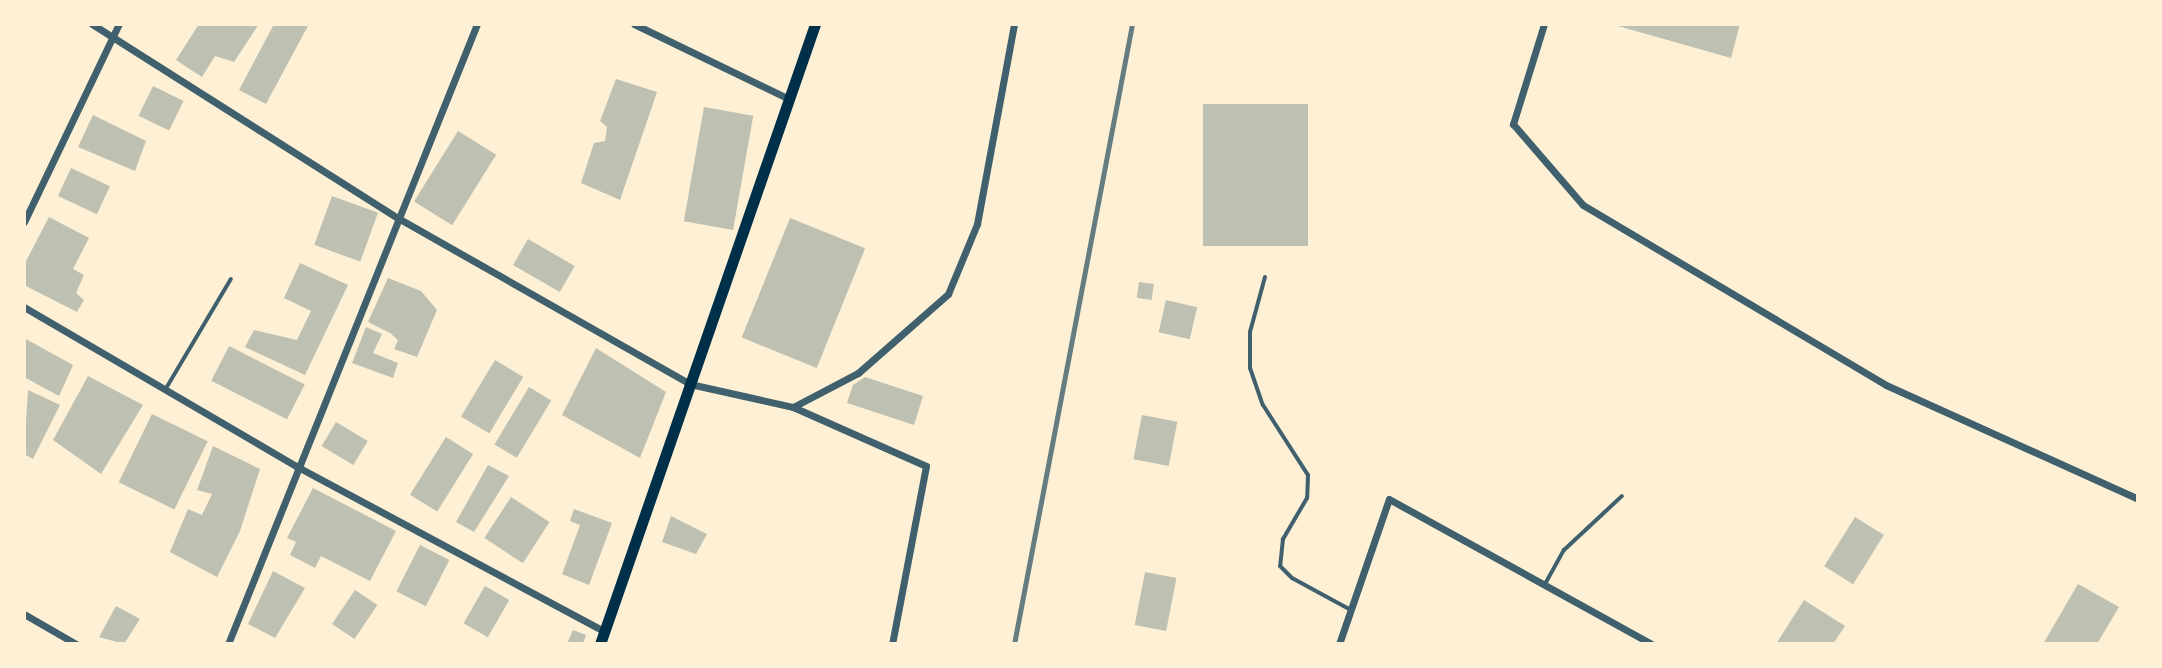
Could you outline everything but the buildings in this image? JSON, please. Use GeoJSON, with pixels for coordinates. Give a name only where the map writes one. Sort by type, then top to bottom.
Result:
{"type":"FeatureCollection","features":[{"type":"Feature","properties":{"kind":"main road"},"geometry":{"type":"LineString","coordinates":[[600,644],[815,24]]}},
{"type":"Feature","properties":{"kind":"street"},"geometry":{"type":"LineString","coordinates":[[92,24],[398,218],[690,384],[793,407],[926,466],[892,644]]}},
{"type":"Feature","properties":{"kind":"street"},"geometry":{"type":"LineString","coordinates":[[24,222],[119,24]]}},
{"type":"Feature","properties":{"kind":"street"},"geometry":{"type":"LineString","coordinates":[[228,644],[296,466],[477,24]]}},
{"type":"Feature","properties":{"kind":"street"},"geometry":{"type":"LineString","coordinates":[[634,24],[789,99]]}},
{"type":"Feature","properties":{"kind":"street"},"geometry":{"type":"LineString","coordinates":[[793,407],[858,373],[948,294],[977,224],[1014,24]]}},
{"type":"Feature","properties":{"kind":"street"},"geometry":{"type":"LineString","coordinates":[[1544,24],[1513,124],[1583,205],[1886,385],[2138,499]]}},
{"type":"Feature","properties":{"kind":"street"},"geometry":{"type":"LineString","coordinates":[[24,307],[296,466],[605,632]]}},
{"type":"Feature","properties":{"kind":"street"},"geometry":{"type":"LineString","coordinates":[[1339,644],[1389,499],[1652,644]]}},
{"type":"Feature","properties":{"kind":"street"},"geometry":{"type":"LineString","coordinates":[[24,614],[76,644]]}},
{"type":"Feature","properties":{"kind":"lane"},"geometry":{"type":"LineString","coordinates":[[1265,277],[1250,332],[1250,368],[1263,405],[1308,475],[1307,498],[1283,539],[1280,566],[1292,578],[1351,610]]}},
{"type":"Feature","properties":{"kind":"lane"},"geometry":{"type":"LineString","coordinates":[[165,390],[231,279]]}},
{"type":"Feature","properties":{"kind":"lane"},"geometry":{"type":"LineString","coordinates":[[1545,585],[1564,550],[1622,496]]}},
{"type":"Feature","properties":{"kind":"railway"},"geometry":{"type":"LineString","coordinates":[[1014,644],[1132,24]]}}]}
